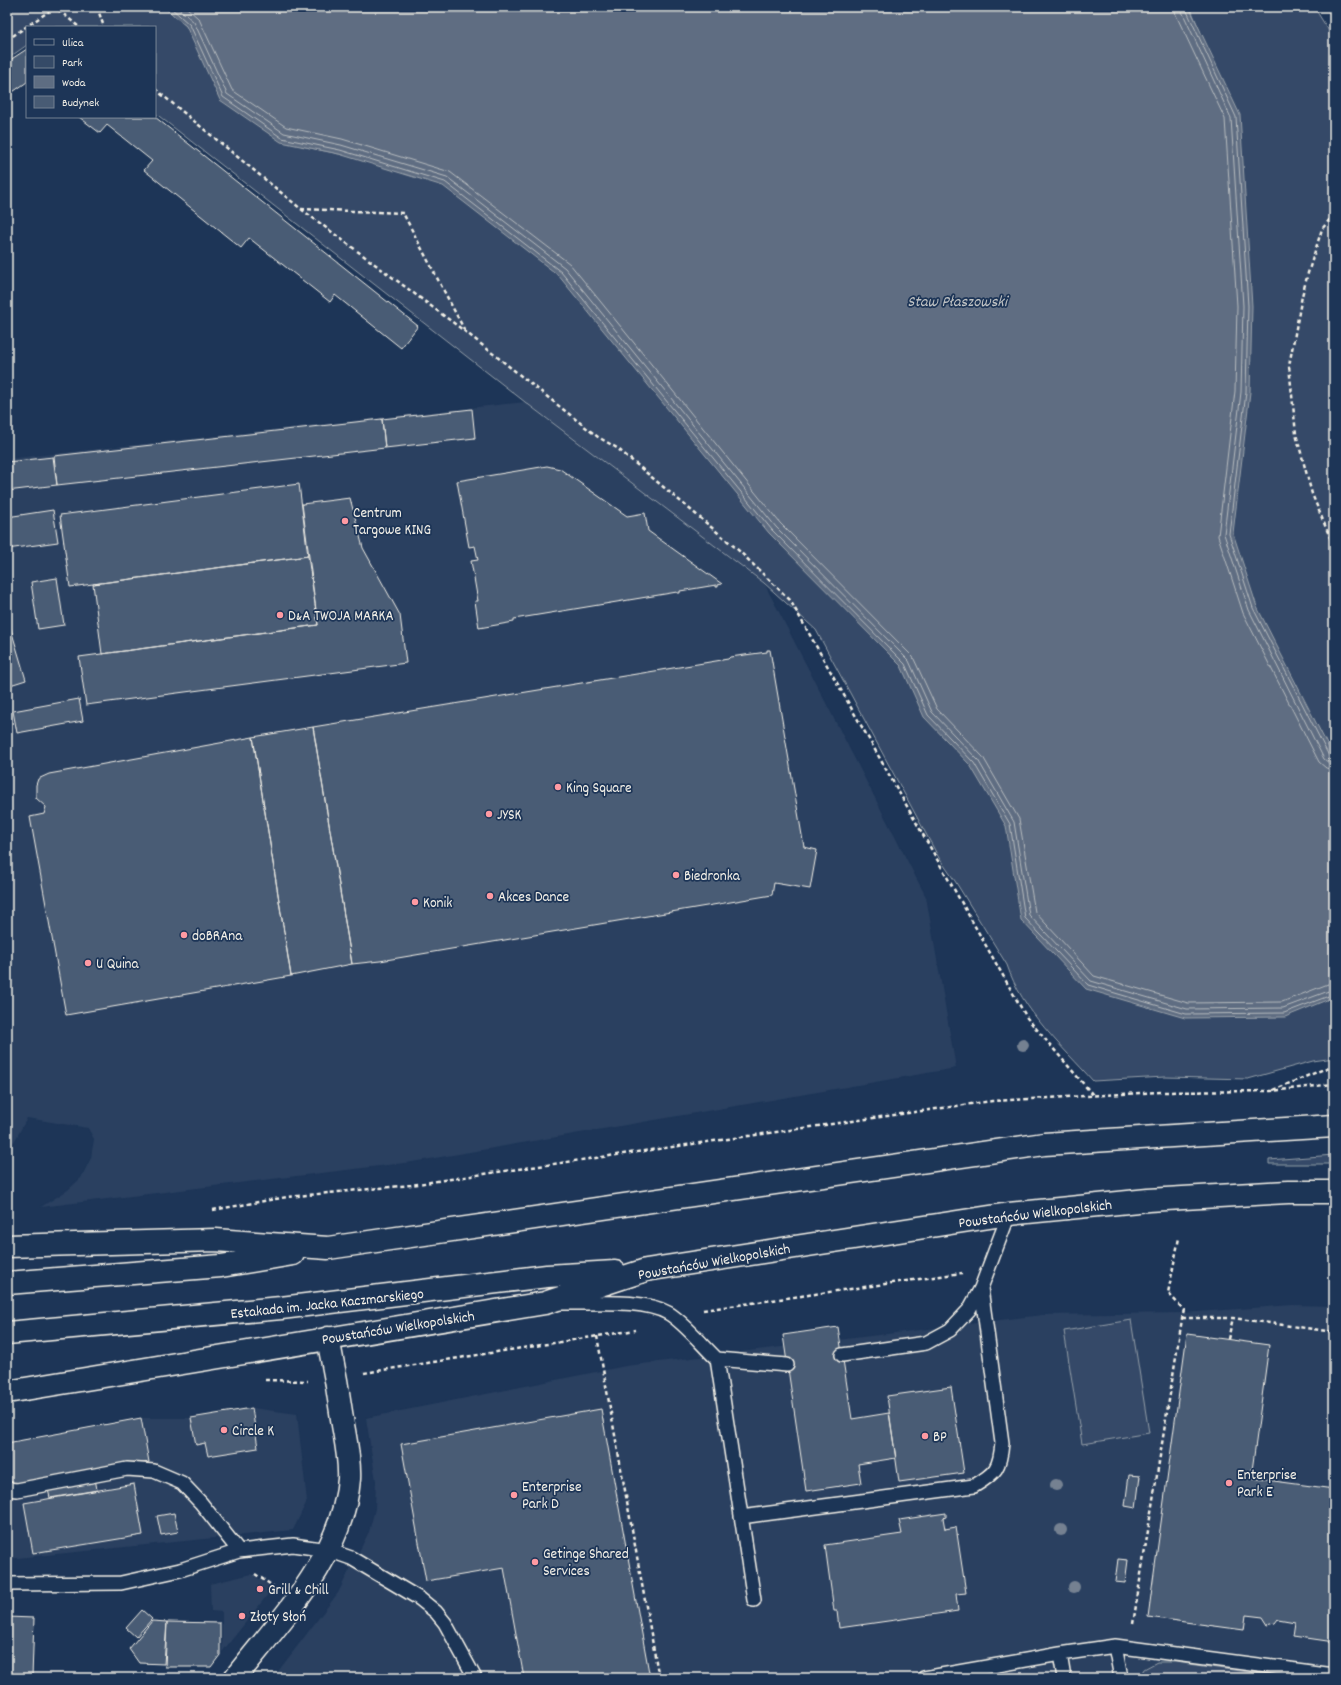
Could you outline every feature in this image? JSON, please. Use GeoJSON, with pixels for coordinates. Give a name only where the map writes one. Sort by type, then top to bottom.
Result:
{"type":"FeatureCollection","features":[{"type":"Feature","properties":{"kind":"main road"},"geometry":{"type":"LineString","coordinates":[[7,1282],[221,1266],[328,1248],[1044,1144],[1334,1126]]}},
{"type":"Feature","properties":{"kind":"main road","name":"Powstańców Wielkopolskich"},"geometry":{"type":"LineString","coordinates":[[7,1392],[544,1303],[646,1270],[1009,1214],[1148,1200],[1288,1192],[1334,1192]]}},
{"type":"Feature","properties":{"kind":"main road"},"geometry":{"type":"LineString","coordinates":[[7,1246],[215,1240],[328,1248]]}},
{"type":"Feature","properties":{"kind":"main road","name":"Estakada im. Jacka Kaczmarskiego"},"geometry":{"type":"LineString","coordinates":[[7,1333],[289,1307],[547,1276],[646,1270]]}},
{"type":"Feature","properties":{"kind":"main road"},"geometry":{"type":"LineString","coordinates":[[236,1678],[309,1583],[328,1550],[342,1515],[349,1478],[348,1457],[328,1338]]}},
{"type":"Feature","properties":{"kind":"lane"},"geometry":{"type":"LineString","coordinates":[[842,1355],[926,1343],[950,1330],[969,1310],[981,1288],[1009,1214]]}},
{"type":"Feature","properties":{"kind":"lane"},"geometry":{"type":"LineString","coordinates":[[741,1517],[974,1486],[988,1477],[1000,1462],[1002,1443],[981,1288]]}},
{"type":"Feature","properties":{"kind":"lane"},"geometry":{"type":"LineString","coordinates":[[544,1303],[637,1305],[658,1308],[675,1318],[717,1360],[754,1600]]}},
{"type":"Feature","properties":{"kind":"lane"},"geometry":{"type":"LineString","coordinates":[[717,1360],[787,1365]]}},
{"type":"Feature","properties":{"kind":"lane"},"geometry":{"type":"LineString","coordinates":[[7,1489],[17,1490],[127,1469],[154,1471],[182,1483],[201,1503],[239,1551]]}},
{"type":"Feature","properties":{"kind":"lane"},"geometry":{"type":"LineString","coordinates":[[7,1584],[121,1583],[180,1570],[239,1551],[293,1545],[328,1550],[351,1558],[420,1599],[436,1612],[445,1623],[474,1678]]}},
{"type":"Feature","properties":{"kind":"lane"},"geometry":{"type":"LineString","coordinates":[[1115,1646],[1121,1678]]}},
{"type":"Feature","properties":{"kind":"lane"},"geometry":{"type":"LineString","coordinates":[[924,1678],[966,1674],[1060,1654],[1115,1646],[1334,1675]]}},
{"type":"Feature","properties":{"kind":"lane"},"geometry":{"type":"LineString","coordinates":[[1060,1654],[1064,1678]]}},
{"type":"Feature","properties":{"kind":"path"},"geometry":{"type":"LineString","coordinates":[[27,26],[55,7],[78,26]]}},
{"type":"Feature","properties":{"kind":"path"},"geometry":{"type":"LineString","coordinates":[[97,7],[104,26]]}},
{"type":"Feature","properties":{"kind":"path"},"geometry":{"type":"LineString","coordinates":[[7,40],[26,27]]}},
{"type":"Feature","properties":{"kind":"path"},"geometry":{"type":"LineString","coordinates":[[156,90],[302,209],[467,333],[598,437],[617,448],[736,548],[790,600],[1027,1018],[1094,1095]]}},
{"type":"Feature","properties":{"kind":"path"},"geometry":{"type":"LineString","coordinates":[[302,209],[403,213],[467,333]]}},
{"type":"Feature","properties":{"kind":"path"},"geometry":{"type":"LineString","coordinates":[[1334,214],[1322,229],[1306,281],[1289,366],[1296,434],[1312,494],[1334,546]]}},
{"type":"Feature","properties":{"kind":"path"},"geometry":{"type":"LineString","coordinates":[[1271,1091],[1334,1065]]}},
{"type":"Feature","properties":{"kind":"path"},"geometry":{"type":"LineString","coordinates":[[209,1210],[287,1197],[411,1185],[992,1101],[1169,1092],[1271,1091],[1334,1084]]}},
{"type":"Feature","properties":{"kind":"path"},"geometry":{"type":"LineString","coordinates":[[1130,1648],[1184,1310],[1168,1293],[1179,1238]]}},
{"type":"Feature","properties":{"kind":"path"},"geometry":{"type":"LineString","coordinates":[[1182,1318],[1233,1318],[1334,1332]]}},
{"type":"Feature","properties":{"kind":"path"},"geometry":{"type":"LineString","coordinates":[[1228,1339],[1233,1318]]}},
{"type":"Feature","properties":{"kind":"path"},"geometry":{"type":"LineString","coordinates":[[597,1336],[659,1678]]}},
{"type":"Feature","properties":{"kind":"path"},"geometry":{"type":"LineString","coordinates":[[263,1380],[310,1381]]}},
{"type":"Feature","properties":{"kind":"path"},"geometry":{"type":"LineString","coordinates":[[251,1571],[278,1590]]}},
{"type":"Feature","properties":{"kind":"shaded area"},"geometry":{"type":"Polygon","coordinates":[[[525,402],[764,583],[926,897],[956,1068],[412,1162],[41,1207],[68,1190],[81,1178],[91,1158],[94,1139],[88,1128],[27,1118],[14,1142],[7,1139],[7,459],[525,402]]]}},
{"type":"Feature","properties":{"kind":"shaded area"},"geometry":{"type":"Polygon","coordinates":[[[1293,1305],[1334,1306],[1334,1678],[273,1678],[338,1593],[369,1532],[375,1509],[376,1481],[366,1418],[626,1366],[1042,1315],[1183,1313],[1293,1305]]]}},
{"type":"Feature","properties":{"kind":"shaded area"},"geometry":{"type":"Polygon","coordinates":[[[252,1408],[297,1414],[307,1501],[293,1530],[7,1559],[7,1443],[141,1418],[191,1418],[252,1408]]]}},
{"type":"Feature","properties":{"kind":"shaded area"},"geometry":{"type":"Polygon","coordinates":[[[252,1574],[273,1588],[222,1652],[222,1612],[211,1611],[210,1584],[252,1574]]]}},
{"type":"Feature","properties":{"kind":"green space"},"geometry":{"type":"Polygon","coordinates":[[[7,7],[164,7],[186,26],[301,146],[339,154],[460,168],[1334,970],[1334,1058],[1313,1061],[1248,1079],[1165,1077],[1093,1081],[1044,1027],[1022,998],[1007,965],[939,858],[816,630],[764,583],[525,402],[156,114],[156,26],[26,26],[26,46],[7,59],[7,7]]]}},
{"type":"Feature","properties":{"kind":"green space"},"geometry":{"type":"Polygon","coordinates":[[[1189,7],[1200,31],[1190,7],[1314,7],[1334,39],[1334,847],[1184,581],[1189,7]]]}},
{"type":"Feature","properties":{"kind":"green space"},"geometry":{"type":"Polygon","coordinates":[[[1334,1155],[1334,1164],[1269,1164],[1269,1160],[1334,1155]]]}},
{"type":"Feature","properties":{"kind":"green space"},"geometry":{"type":"Polygon","coordinates":[[[1131,1320],[1149,1433],[1082,1444],[1064,1331],[1131,1320]]]}},
{"type":"Feature","properties":{"kind":"green space"},"geometry":{"type":"Polygon","coordinates":[[[1157,1662],[1175,1662],[1290,1678],[1139,1678],[1144,1669],[1157,1662]]]}},
{"type":"Feature","properties":{"kind":"water","name":"Staw Płaszowski"},"geometry":{"type":"Polygon","coordinates":[[[164,7],[1189,7],[1240,115],[1252,306],[1250,392],[1233,533],[1257,607],[1334,758],[1334,997],[1285,1017],[1185,1018],[1086,989],[1021,920],[1006,826],[970,765],[924,717],[901,666],[769,533],[558,275],[443,186],[339,154],[281,142],[220,100],[186,26],[164,7]]]}},
{"type":"Feature","properties":{"kind":"building"},"geometry":{"type":"Polygon","coordinates":[[[26,50],[26,83],[7,96],[7,62],[26,50]]]}},
{"type":"Feature","properties":{"kind":"building"},"geometry":{"type":"Polygon","coordinates":[[[80,118],[156,118],[418,326],[401,348],[335,295],[330,302],[249,238],[241,248],[144,170],[152,161],[107,125],[100,133],[80,118]]]}},
{"type":"Feature","properties":{"kind":"building"},"geometry":{"type":"Polygon","coordinates":[[[472,409],[475,438],[385,448],[382,419],[472,409]]]}},
{"type":"Feature","properties":{"kind":"building"},"geometry":{"type":"Polygon","coordinates":[[[382,419],[385,448],[57,485],[54,456],[382,419]]]}},
{"type":"Feature","properties":{"kind":"building"},"geometry":{"type":"Polygon","coordinates":[[[53,457],[57,485],[7,491],[7,462],[53,457]]]}},
{"type":"Feature","properties":{"kind":"building"},"geometry":{"type":"Polygon","coordinates":[[[547,466],[560,469],[627,516],[645,513],[648,531],[722,584],[718,585],[718,587],[716,587],[716,585],[680,591],[680,593],[677,592],[514,619],[514,622],[479,628],[475,601],[478,601],[471,561],[478,560],[475,546],[469,547],[457,481],[547,466]]]}},
{"type":"Feature","properties":{"kind":"building"},"geometry":{"type":"Polygon","coordinates":[[[299,484],[308,556],[70,587],[60,515],[299,484]]]}},
{"type":"Feature","properties":{"kind":"building"},"geometry":{"type":"Polygon","coordinates":[[[350,498],[363,548],[400,615],[406,663],[86,705],[79,657],[318,625],[302,504],[350,498]]]}},
{"type":"Feature","properties":{"kind":"building"},"geometry":{"type":"Polygon","coordinates":[[[53,510],[58,542],[7,549],[7,517],[53,510]]]}},
{"type":"Feature","properties":{"kind":"building"},"geometry":{"type":"Polygon","coordinates":[[[308,556],[318,625],[102,654],[93,584],[308,556]]]}},
{"type":"Feature","properties":{"kind":"building"},"geometry":{"type":"Polygon","coordinates":[[[57,578],[64,625],[38,629],[31,582],[57,578]]]}},
{"type":"Feature","properties":{"kind":"building"},"geometry":{"type":"Polygon","coordinates":[[[7,616],[26,680],[7,686],[7,616]]]}},
{"type":"Feature","properties":{"kind":"building","name":"King Square"},"geometry":{"type":"Polygon","coordinates":[[[767,650],[770,650],[804,847],[817,850],[810,889],[774,883],[772,895],[380,961],[352,964],[313,727],[728,659],[730,657],[767,652],[767,650]]]}},
{"type":"Feature","properties":{"kind":"building"},"geometry":{"type":"Polygon","coordinates":[[[79,699],[83,721],[17,733],[13,711],[79,699]]]}},
{"type":"Feature","properties":{"kind":"building"},"geometry":{"type":"Polygon","coordinates":[[[313,727],[352,964],[291,976],[253,737],[313,727]]]}},
{"type":"Feature","properties":{"kind":"building"},"geometry":{"type":"Polygon","coordinates":[[[253,737],[291,976],[66,1015],[30,817],[44,814],[46,807],[36,798],[36,785],[38,779],[49,774],[253,737]]]}},
{"type":"Feature","properties":{"kind":"building"},"geometry":{"type":"Polygon","coordinates":[[[838,1327],[852,1419],[889,1413],[896,1458],[858,1464],[861,1483],[806,1491],[783,1335],[838,1327]]]}},
{"type":"Feature","properties":{"kind":"building","name":"Enterprise Park E"},"geometry":{"type":"Polygon","coordinates":[[[1187,1334],[1269,1345],[1251,1478],[1334,1489],[1334,1642],[1293,1636],[1295,1622],[1278,1619],[1275,1623],[1268,1625],[1263,1617],[1246,1615],[1244,1630],[1148,1617],[1187,1334]]]}},
{"type":"Feature","properties":{"kind":"building","name":"BP"},"geometry":{"type":"Polygon","coordinates":[[[951,1387],[964,1473],[899,1482],[887,1396],[951,1387]]]}},
{"type":"Feature","properties":{"kind":"building","name":"Circle K"},"geometry":{"type":"Polygon","coordinates":[[[252,1408],[258,1448],[208,1456],[205,1443],[196,1445],[191,1418],[252,1408]]]}},
{"type":"Feature","properties":{"kind":"building","name":"Enterprise Park D"},"geometry":{"type":"Polygon","coordinates":[[[601,1409],[650,1678],[524,1678],[504,1568],[426,1581],[401,1444],[601,1409]]]}},
{"type":"Feature","properties":{"kind":"building"},"geometry":{"type":"Polygon","coordinates":[[[141,1418],[149,1462],[94,1472],[97,1490],[50,1498],[46,1481],[7,1488],[7,1443],[141,1418]]]}},
{"type":"Feature","properties":{"kind":"building"},"geometry":{"type":"Polygon","coordinates":[[[1129,1475],[1140,1476],[1136,1508],[1125,1506],[1129,1475]]]}},
{"type":"Feature","properties":{"kind":"building"},"geometry":{"type":"Polygon","coordinates":[[[134,1484],[143,1535],[33,1553],[24,1503],[134,1484]]]}},
{"type":"Feature","properties":{"kind":"building"},"geometry":{"type":"Polygon","coordinates":[[[174,1513],[178,1532],[161,1535],[157,1516],[174,1513]]]}},
{"type":"Feature","properties":{"kind":"building"},"geometry":{"type":"Polygon","coordinates":[[[946,1513],[946,1517],[943,1518],[945,1529],[956,1527],[966,1593],[956,1594],[958,1611],[839,1628],[837,1611],[834,1611],[825,1545],[902,1534],[899,1520],[946,1513]]]}},
{"type":"Feature","properties":{"kind":"building"},"geometry":{"type":"Polygon","coordinates":[[[1118,1559],[1128,1560],[1125,1583],[1115,1582],[1118,1559]]]}},
{"type":"Feature","properties":{"kind":"building"},"geometry":{"type":"Polygon","coordinates":[[[142,1610],[152,1619],[136,1637],[126,1628],[142,1610]]]}},
{"type":"Feature","properties":{"kind":"building"},"geometry":{"type":"Polygon","coordinates":[[[7,1617],[34,1618],[32,1677],[7,1676],[7,1617]]]}},
{"type":"Feature","properties":{"kind":"building"},"geometry":{"type":"Polygon","coordinates":[[[152,1621],[167,1622],[164,1664],[139,1663],[129,1649],[152,1621]]]}},
{"type":"Feature","properties":{"kind":"building"},"geometry":{"type":"Polygon","coordinates":[[[167,1622],[220,1623],[220,1655],[211,1667],[165,1667],[167,1622]]]}},
{"type":"Feature","properties":{"kind":"building"},"geometry":{"type":"Polygon","coordinates":[[[424,1674],[426,1678],[417,1678],[424,1674]]]}},
{"type":"Feature","properties":{"kind":"building"},"geometry":{"type":"Polygon","coordinates":[[[7,1676],[32,1677],[32,1678],[7,1678],[7,1676]]]}},
{"type":"Feature","properties":{"kind":"place","name":"Centrum Targowe KING"},"geometry":{"type":"Point","coordinates":[345,521]}},
{"type":"Feature","properties":{"kind":"place","name":"D&A TWOJA MARKA"},"geometry":{"type":"Point","coordinates":[280,615]}},
{"type":"Feature","properties":{"kind":"place","name":"King Square"},"geometry":{"type":"Point","coordinates":[558,787]}},
{"type":"Feature","properties":{"kind":"place","name":"JYSK"},"geometry":{"type":"Point","coordinates":[489,814]}},
{"type":"Feature","properties":{"kind":"place","name":"Biedronka"},"geometry":{"type":"Point","coordinates":[676,875]}},
{"type":"Feature","properties":{"kind":"place","name":"Akces Dance"},"geometry":{"type":"Point","coordinates":[490,896]}},
{"type":"Feature","properties":{"kind":"place","name":"Konik"},"geometry":{"type":"Point","coordinates":[415,902]}},
{"type":"Feature","properties":{"kind":"place","name":"doBRAna"},"geometry":{"type":"Point","coordinates":[184,935]}},
{"type":"Feature","properties":{"kind":"place","name":"U Quina"},"geometry":{"type":"Point","coordinates":[88,963]}},
{"type":"Feature","properties":{"kind":"place","name":"Circle K"},"geometry":{"type":"Point","coordinates":[224,1430]}},
{"type":"Feature","properties":{"kind":"place","name":"BP"},"geometry":{"type":"Point","coordinates":[925,1436]}},
{"type":"Feature","properties":{"kind":"place","name":"Enterprise Park E"},"geometry":{"type":"Point","coordinates":[1229,1483]}},
{"type":"Feature","properties":{"kind":"place","name":"Enterprise Park D"},"geometry":{"type":"Point","coordinates":[514,1495]}},
{"type":"Feature","properties":{"kind":"place","name":"Getinge Shared Services"},"geometry":{"type":"Point","coordinates":[535,1562]}},
{"type":"Feature","properties":{"kind":"place","name":"Grill & Chill"},"geometry":{"type":"Point","coordinates":[260,1589]}},
{"type":"Feature","properties":{"kind":"place","name":"Złoty Słoń"},"geometry":{"type":"Point","coordinates":[242,1616]}}]}
